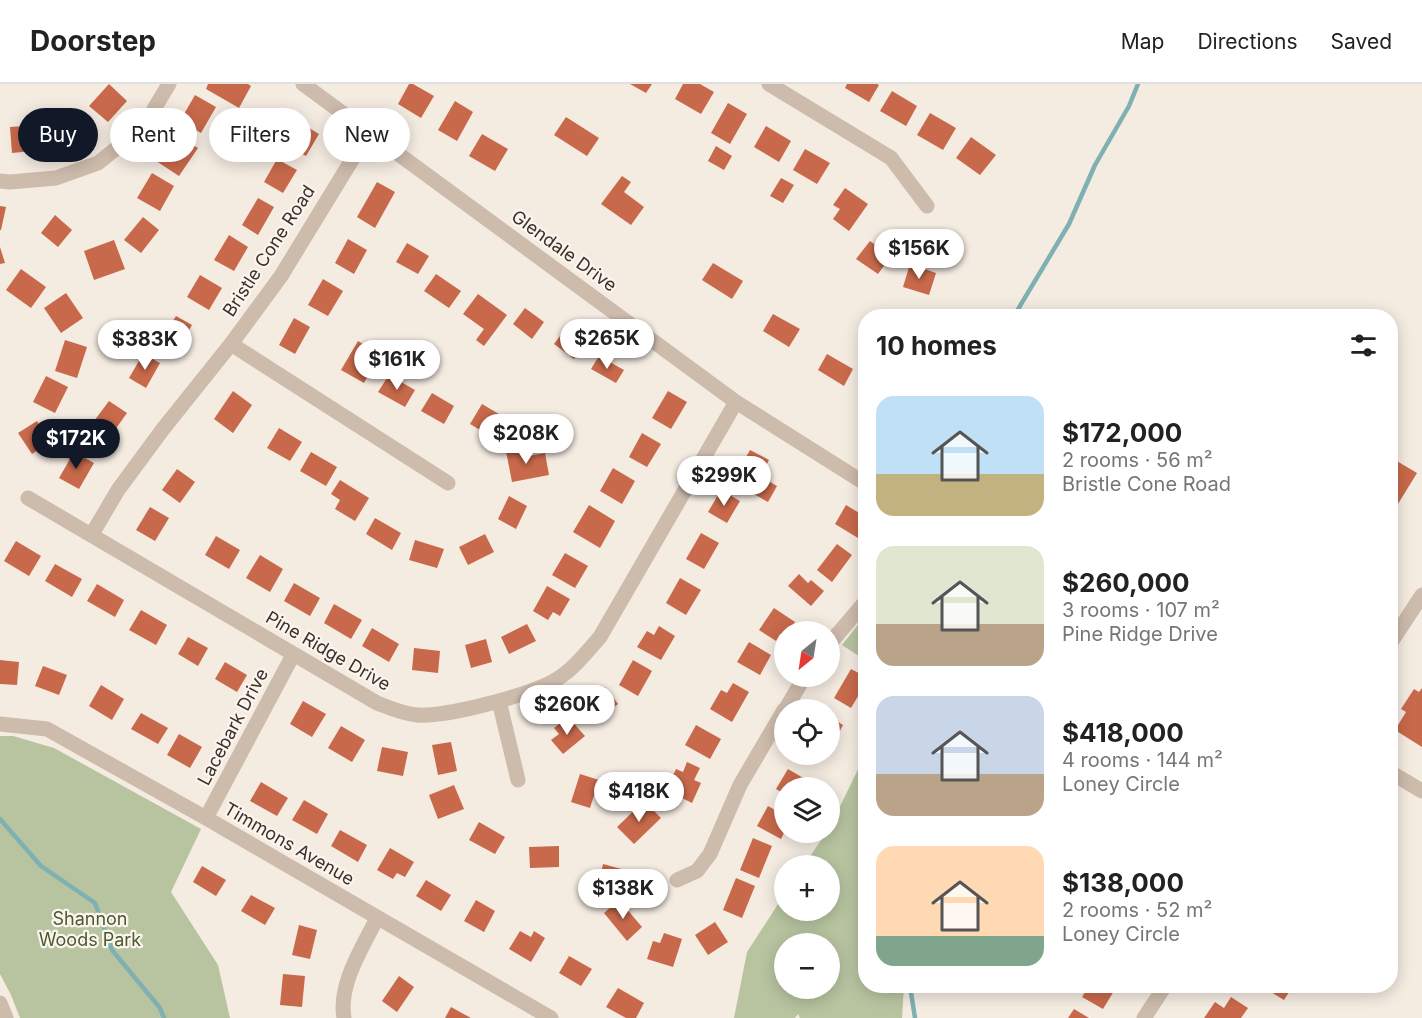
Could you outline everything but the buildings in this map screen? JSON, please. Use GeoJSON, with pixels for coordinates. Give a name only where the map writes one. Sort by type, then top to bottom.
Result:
{"type":"FeatureCollection","features":[{"type":"Feature","properties":{"kind":"street"},"geometry":{"type":"LineString","coordinates":[[0,181],[56,178],[98,164],[144,126],[169,84]]}},
{"type":"Feature","properties":{"kind":"street","name":"Glendale Drive"},"geometry":{"type":"LineString","coordinates":[[303,84],[336,108]]}},
{"type":"Feature","properties":{"kind":"street"},"geometry":{"type":"LineString","coordinates":[[769,84],[891,158],[927,206]]}},
{"type":"Feature","properties":{"kind":"street","name":"Bristle Cone Road"},"geometry":{"type":"LineString","coordinates":[[92,534],[118,490],[281,276],[351,162]]}},
{"type":"Feature","properties":{"kind":"street","name":"Glendale Drive"},"geometry":{"type":"LineString","coordinates":[[410,162],[736,402],[858,479]]}},
{"type":"Feature","properties":{"kind":"street"},"geometry":{"type":"LineString","coordinates":[[231,344],[448,483]]}},
{"type":"Feature","properties":{"kind":"street","name":"Pine Ridge Drive"},"geometry":{"type":"LineString","coordinates":[[28,498],[377,703],[400,712],[418,715],[448,712],[499,700],[549,684],[573,667],[600,638],[686,485],[736,402]]}},
{"type":"Feature","properties":{"kind":"street"},"geometry":{"type":"LineString","coordinates":[[1398,632],[1422,595]]}},
{"type":"Feature","properties":{"kind":"street"},"geometry":{"type":"LineString","coordinates":[[840,631],[858,610]]}},
{"type":"Feature","properties":{"kind":"street","name":"Lacebark Drive"},"geometry":{"type":"LineString","coordinates":[[206,818],[293,655]]}},
{"type":"Feature","properties":{"kind":"street"},"geometry":{"type":"LineString","coordinates":[[499,700],[518,780]]}},
{"type":"Feature","properties":{"kind":"street","name":"Timmons Avenue"},"geometry":{"type":"LineString","coordinates":[[0,724],[47,729],[206,818],[551,1018]]}},
{"type":"Feature","properties":{"kind":"street"},"geometry":{"type":"LineString","coordinates":[[677,880],[698,871],[710,854],[740,785],[774,728]]}},
{"type":"Feature","properties":{"kind":"street"},"geometry":{"type":"LineString","coordinates":[[1398,777],[1422,791]]}},
{"type":"Feature","properties":{"kind":"street"},"geometry":{"type":"LineString","coordinates":[[344,1018],[348,978],[377,918]]}},
{"type":"Feature","properties":{"kind":"street"},"geometry":{"type":"LineString","coordinates":[[1144,1018],[1161,993]]}},
{"type":"Feature","properties":{"kind":"street"},"geometry":{"type":"LineString","coordinates":[[0,1004],[6,1018]]}},
{"type":"Feature","properties":{"kind":"green space"},"geometry":{"type":"Polygon","coordinates":[[[858,625],[858,655],[842,645],[858,625]]]}},
{"type":"Feature","properties":{"kind":"green space","name":"Shannon Woods Park"},"geometry":{"type":"Polygon","coordinates":[[[0,736],[13,736],[54,748],[201,829],[171,892],[218,965],[230,1018],[20,1018],[0,974],[0,736]]]}},
{"type":"Feature","properties":{"kind":"green space"},"geometry":{"type":"Polygon","coordinates":[[[858,769],[858,993],[904,993],[902,1018],[800,1018],[798,1014],[795,1018],[734,1018],[747,952],[774,910],[774,921],[840,921],[840,855],[811,855],[819,843],[840,843],[840,806],[858,769]]]}},
{"type":"Feature","properties":{"kind":"waterway"},"geometry":{"type":"LineString","coordinates":[[1018,309],[1069,224],[1095,165],[1129,106],[1138,84]]}},
{"type":"Feature","properties":{"kind":"waterway"},"geometry":{"type":"LineString","coordinates":[[0,819],[41,866],[95,903],[112,950],[160,1008],[164,1018]]}},
{"type":"Feature","properties":{"kind":"waterway"},"geometry":{"type":"LineString","coordinates":[[911,993],[915,1018]]}}]}
